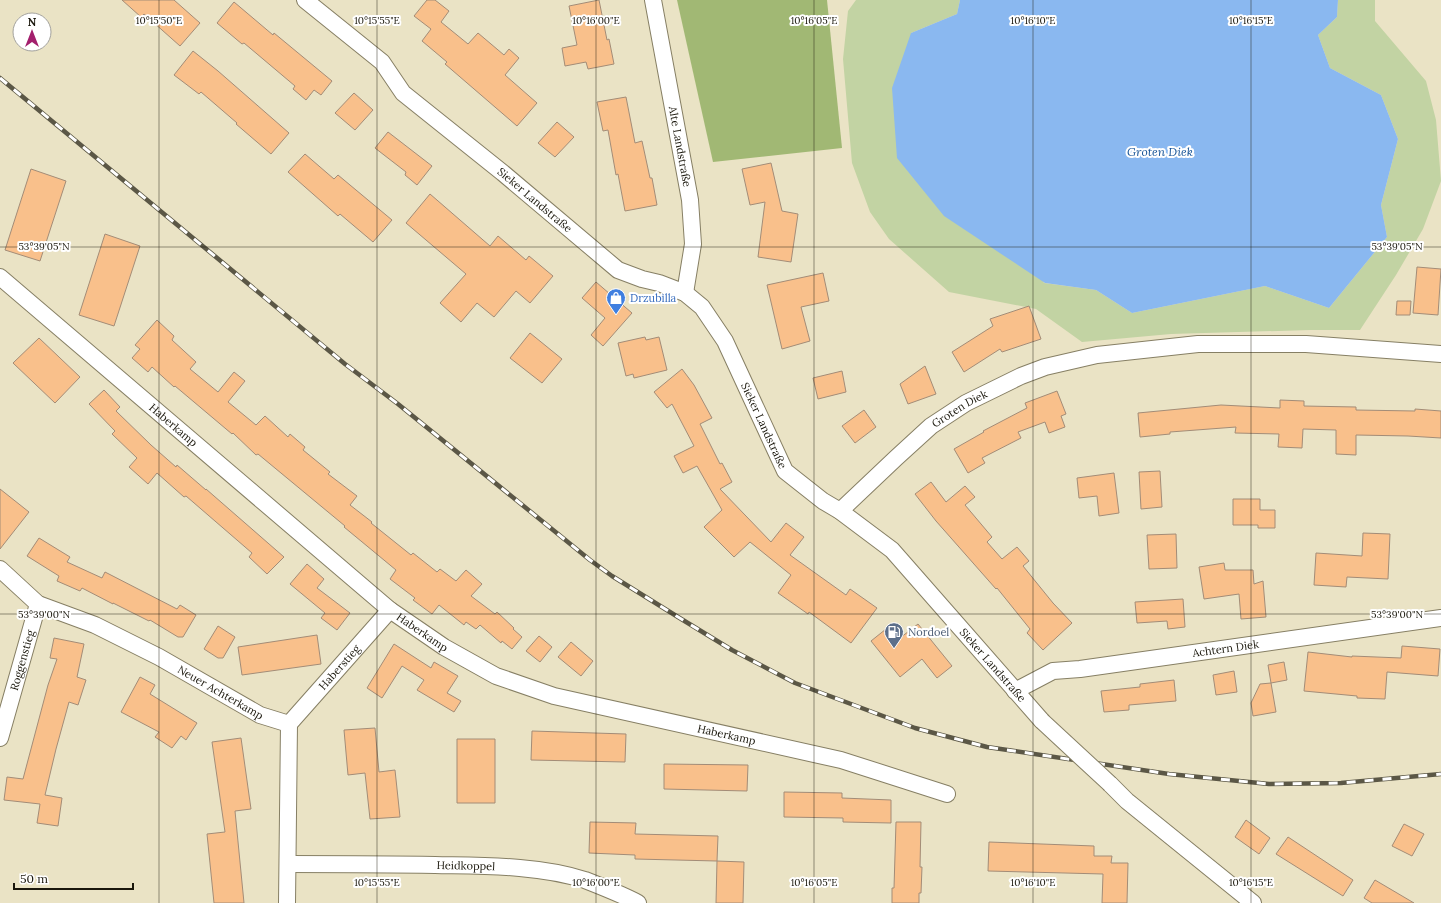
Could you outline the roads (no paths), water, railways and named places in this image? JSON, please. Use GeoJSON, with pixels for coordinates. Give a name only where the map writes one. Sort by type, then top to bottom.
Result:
{"type":"FeatureCollection","features":[{"type":"Feature","properties":{"kind":"street","name":"Sieker Landstraße"},"geometry":{"type":"LineString","coordinates":[[305,0],[382,62],[403,93],[503,173],[618,270],[685,293],[702,307],[725,341],[785,471],[823,501],[840,511],[892,550],[1042,721],[1127,801],[1249,902]]}},
{"type":"Feature","properties":{"kind":"street","name":"Alte Landstraße"},"geometry":{"type":"LineString","coordinates":[[653,0],[690,200],[693,244],[685,293]]}},
{"type":"Feature","properties":{"kind":"street","name":"Haberkamp"},"geometry":{"type":"LineString","coordinates":[[0,277],[390,610],[444,647],[496,676],[554,696],[841,760],[947,794]]}},
{"type":"Feature","properties":{"kind":"street","name":"Groten Diek"},"geometry":{"type":"LineString","coordinates":[[840,511],[931,426],[966,403],[1021,376],[1046,366],[1097,355],[1198,344],[1306,344],[1441,354]]}},
{"type":"Feature","properties":{"kind":"street","name":"Neuer Achterkamp"},"geometry":{"type":"LineString","coordinates":[[0,568],[38,604],[95,625],[159,657],[260,715],[289,724]]}},
{"type":"Feature","properties":{"kind":"street","name":"Roggenstieg"},"geometry":{"type":"LineString","coordinates":[[0,738],[38,604]]}},
{"type":"Feature","properties":{"kind":"street","name":"Haberstieg"},"geometry":{"type":"LineString","coordinates":[[289,724],[390,610]]}},
{"type":"Feature","properties":{"kind":"street","name":"Achtern Diek"},"geometry":{"type":"LineString","coordinates":[[1015,691],[1053,671],[1080,669],[1441,618]]}},
{"type":"Feature","properties":{"kind":"street"},"geometry":{"type":"LineString","coordinates":[[287,903],[289,864],[289,724]]}},
{"type":"Feature","properties":{"kind":"street","name":"Heidkoppel"},"geometry":{"type":"LineString","coordinates":[[289,864],[442,865],[500,867],[543,871],[584,880],[638,903]]}},
{"type":"Feature","properties":{"kind":"water","name":"Groten Diek"},"geometry":{"type":"Polygon","coordinates":[[[960,0],[1338,0],[1337,17],[1318,35],[1330,68],[1381,95],[1398,139],[1381,205],[1387,237],[1329,308],[1265,286],[1132,313],[1096,290],[1045,283],[944,216],[897,158],[892,88],[911,33],[957,14],[960,0]]]}},
{"type":"Feature","properties":{"kind":"railway"},"geometry":{"type":"LineString","coordinates":[[0,78],[345,364],[398,404],[590,560],[612,576],[732,650],[795,683],[915,728],[987,747],[1169,774],[1269,784],[1341,783],[1441,774]]}},
{"type":"Feature","properties":{"kind":"place","name":"Drzubilla"},"geometry":{"type":"Point","coordinates":[616,315]}},
{"type":"Feature","properties":{"kind":"place","name":"Nordoel"},"geometry":{"type":"Point","coordinates":[894,649]}}]}
